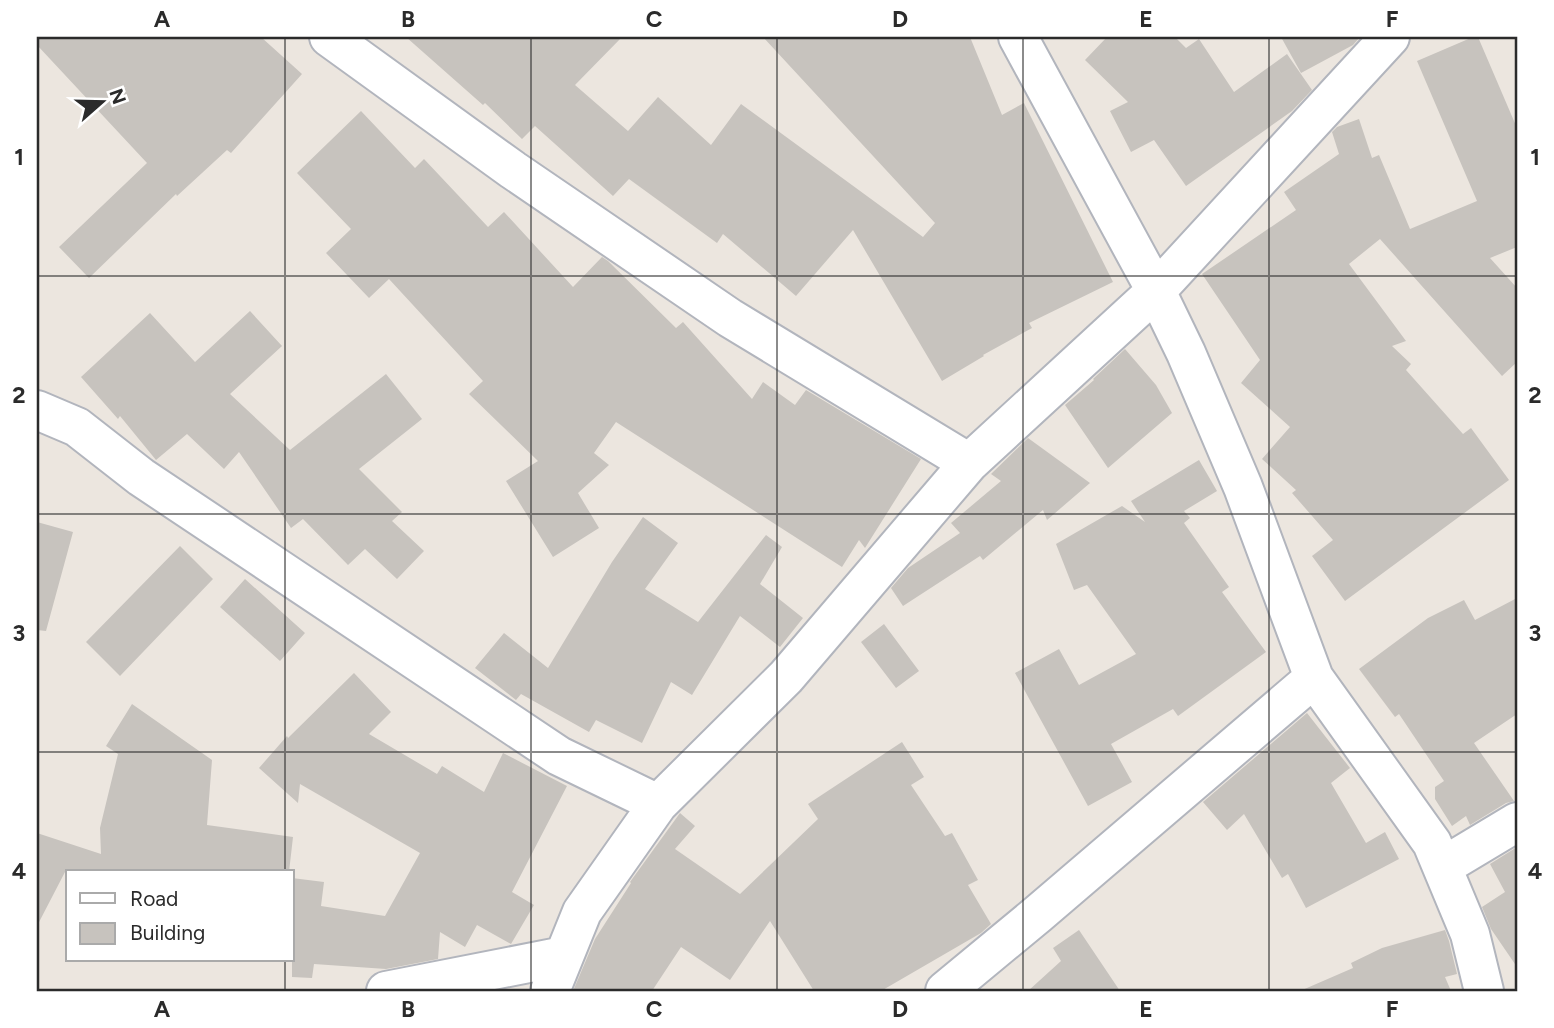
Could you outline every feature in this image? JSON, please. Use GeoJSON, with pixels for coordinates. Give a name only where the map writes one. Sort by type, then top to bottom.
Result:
{"type":"FeatureCollection","features":[{"type":"Feature","properties":{"kind":"street"},"geometry":{"type":"LineString","coordinates":[[329,37],[513,170],[730,318],[969,463]]}},
{"type":"Feature","properties":{"kind":"street"},"geometry":{"type":"LineString","coordinates":[[1018,37],[1156,291],[1186,353],[1243,487],[1314,678],[1432,843],[1470,934],[1484,991]]}},
{"type":"Feature","properties":{"kind":"street"},"geometry":{"type":"LineString","coordinates":[[550,991],[582,912],[658,804],[786,677],[969,463],[1156,291],[1390,37]]}},
{"type":"Feature","properties":{"kind":"street"},"geometry":{"type":"LineString","coordinates":[[37,410],[77,428],[152,484],[559,757],[658,804]]}},
{"type":"Feature","properties":{"kind":"street"},"geometry":{"type":"LineString","coordinates":[[945,991],[1314,678]]}},
{"type":"Feature","properties":{"kind":"street"},"geometry":{"type":"LineString","coordinates":[[1442,867],[1517,822]]}},
{"type":"Feature","properties":{"kind":"street"},"geometry":{"type":"LineString","coordinates":[[386,991],[564,956]]}},
{"type":"Feature","properties":{"kind":"building"},"geometry":{"type":"Polygon","coordinates":[[[37,37],[261,37],[302,74],[231,153],[227,150],[177,196],[176,194],[89,278],[59,247],[147,163],[37,45],[37,37]]]}},
{"type":"Feature","properties":{"kind":"building"},"geometry":{"type":"Polygon","coordinates":[[[406,37],[622,37],[575,85],[628,131],[658,97],[711,145],[741,104],[923,237],[935,223],[763,37],[970,37],[1002,115],[1024,103],[1113,282],[1029,323],[1032,328],[942,381],[853,230],[796,296],[723,234],[717,243],[629,179],[613,196],[535,126],[522,139],[485,103],[483,105],[406,37]]]}},
{"type":"Feature","properties":{"kind":"building"},"geometry":{"type":"Polygon","coordinates":[[[1107,37],[1175,37],[1186,48],[1199,39],[1234,92],[1287,54],[1312,90],[1292,111],[1186,186],[1154,140],[1131,152],[1110,111],[1128,102],[1085,60],[1107,37]]]}},
{"type":"Feature","properties":{"kind":"building"},"geometry":{"type":"Polygon","coordinates":[[[1281,37],[1360,37],[1353,45],[1301,73],[1281,37]]]}},
{"type":"Feature","properties":{"kind":"building"},"geometry":{"type":"Polygon","coordinates":[[[1478,37],[1517,128],[1517,247],[1490,258],[1517,288],[1517,362],[1502,376],[1380,239],[1349,264],[1406,341],[1392,346],[1411,364],[1406,370],[1463,434],[1471,428],[1509,480],[1345,601],[1312,556],[1333,540],[1292,493],[1296,490],[1262,459],[1290,427],[1241,383],[1260,360],[1202,274],[1296,210],[1284,192],[1339,154],[1332,132],[1337,127],[1359,119],[1372,158],[1379,155],[1410,229],[1477,201],[1417,61],[1478,37]]]}},
{"type":"Feature","properties":{"kind":"building"},"geometry":{"type":"Polygon","coordinates":[[[361,111],[415,168],[424,159],[488,227],[504,212],[573,287],[602,257],[608,261],[676,328],[683,322],[752,399],[763,382],[795,405],[806,390],[921,459],[865,548],[859,540],[842,567],[616,422],[594,453],[609,465],[578,493],[599,528],[553,557],[506,481],[538,461],[469,394],[483,381],[389,279],[369,298],[326,253],[351,229],[297,173],[361,111]]]}},
{"type":"Feature","properties":{"kind":"building"},"geometry":{"type":"Polygon","coordinates":[[[250,311],[282,346],[230,394],[290,450],[386,374],[422,419],[359,469],[402,512],[392,521],[424,551],[397,579],[365,549],[348,565],[303,519],[291,528],[239,452],[224,469],[187,434],[156,460],[120,416],[118,419],[81,377],[150,313],[195,362],[250,311]]]}},
{"type":"Feature","properties":{"kind":"building"},"geometry":{"type":"Polygon","coordinates":[[[1125,349],[1156,385],[1172,413],[1108,468],[1065,405],[1125,349]]]}},
{"type":"Feature","properties":{"kind":"building"},"geometry":{"type":"Polygon","coordinates":[[[1028,438],[1090,483],[1047,520],[1043,510],[983,560],[980,556],[903,606],[891,588],[908,568],[960,533],[951,523],[1001,481],[991,474],[1028,438]]]}},
{"type":"Feature","properties":{"kind":"building"},"geometry":{"type":"Polygon","coordinates":[[[1199,460],[1217,491],[1184,511],[1190,518],[1184,523],[1229,587],[1222,592],[1266,652],[1178,716],[1173,709],[1111,744],[1132,782],[1088,806],[1015,673],[1059,649],[1079,685],[1136,654],[1087,585],[1074,590],[1056,544],[1122,506],[1145,522],[1131,501],[1199,460]]]}},
{"type":"Feature","properties":{"kind":"building"},"geometry":{"type":"Polygon","coordinates":[[[643,517],[678,543],[645,589],[698,622],[766,535],[782,547],[760,584],[803,618],[780,647],[740,616],[692,695],[671,682],[642,743],[596,720],[589,732],[521,694],[516,700],[475,668],[504,633],[548,668],[612,562],[643,517]]]}},
{"type":"Feature","properties":{"kind":"building"},"geometry":{"type":"Polygon","coordinates":[[[37,522],[73,532],[46,631],[37,630],[37,522]]]}},
{"type":"Feature","properties":{"kind":"building"},"geometry":{"type":"Polygon","coordinates":[[[180,546],[213,579],[120,676],[86,642],[180,546]]]}},
{"type":"Feature","properties":{"kind":"building"},"geometry":{"type":"Polygon","coordinates":[[[245,579],[305,633],[280,661],[220,607],[245,579]]]}},
{"type":"Feature","properties":{"kind":"building"},"geometry":{"type":"Polygon","coordinates":[[[1517,598],[1517,714],[1474,743],[1514,801],[1470,825],[1466,816],[1452,826],[1435,799],[1435,787],[1444,781],[1399,714],[1395,717],[1359,669],[1428,618],[1464,600],[1475,620],[1517,598]]]}},
{"type":"Feature","properties":{"kind":"building"},"geometry":{"type":"Polygon","coordinates":[[[884,624],[919,671],[896,688],[861,642],[884,624]]]}},
{"type":"Feature","properties":{"kind":"building"},"geometry":{"type":"Polygon","coordinates":[[[354,673],[391,712],[369,734],[437,774],[442,766],[484,792],[503,753],[567,786],[512,892],[534,905],[511,944],[477,925],[465,947],[440,932],[438,959],[386,969],[314,964],[312,978],[292,977],[294,878],[324,882],[321,906],[385,916],[420,853],[300,784],[298,803],[259,768],[287,736],[288,738],[354,673]]]}},
{"type":"Feature","properties":{"kind":"building"},"geometry":{"type":"Polygon","coordinates":[[[132,704],[212,760],[207,825],[293,837],[289,870],[66,870],[37,926],[37,833],[101,854],[100,828],[118,754],[106,746],[132,704]]]}},
{"type":"Feature","properties":{"kind":"building"},"geometry":{"type":"Polygon","coordinates":[[[1307,713],[1350,768],[1331,783],[1366,843],[1385,832],[1399,859],[1306,908],[1288,874],[1282,878],[1244,814],[1227,830],[1203,802],[1307,713]]]}},
{"type":"Feature","properties":{"kind":"building"},"geometry":{"type":"Polygon","coordinates":[[[902,742],[924,777],[911,785],[945,836],[952,833],[978,880],[968,885],[991,924],[981,933],[881,991],[814,991],[770,921],[730,980],[681,947],[652,991],[573,991],[595,939],[630,882],[680,813],[695,826],[675,849],[740,894],[818,819],[808,804],[902,742]]]}},
{"type":"Feature","properties":{"kind":"building"},"geometry":{"type":"Polygon","coordinates":[[[1517,847],[1517,967],[1491,929],[1482,907],[1505,892],[1490,864],[1517,847]]]}},
{"type":"Feature","properties":{"kind":"building"},"geometry":{"type":"Polygon","coordinates":[[[1079,930],[1120,991],[1028,991],[1061,961],[1053,948],[1079,930]]]}},
{"type":"Feature","properties":{"kind":"building"},"geometry":{"type":"Polygon","coordinates":[[[1445,930],[1457,974],[1445,977],[1451,991],[1300,991],[1353,968],[1351,963],[1382,948],[1445,930]]]}}]}
